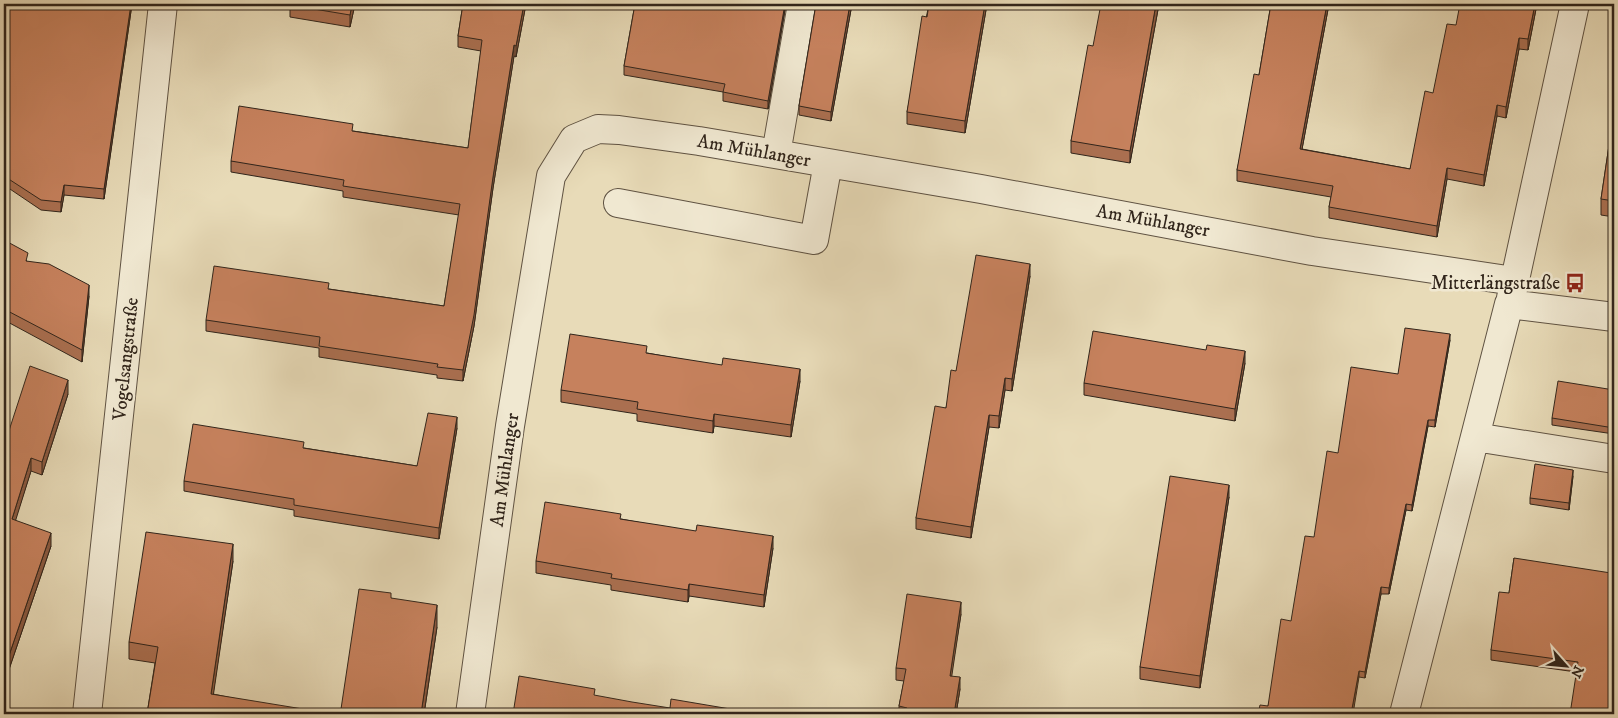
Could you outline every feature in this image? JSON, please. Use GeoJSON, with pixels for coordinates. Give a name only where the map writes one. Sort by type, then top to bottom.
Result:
{"type":"FeatureCollection","features":[{"type":"Feature","properties":{"kind":"street","name":"Vogelsangstraße"},"geometry":{"type":"LineString","coordinates":[[87,714],[163,4]]}},
{"type":"Feature","properties":{"kind":"street"},"geometry":{"type":"LineString","coordinates":[[776,154],[802,4]]}},
{"type":"Feature","properties":{"kind":"street"},"geometry":{"type":"LineString","coordinates":[[1404,714],[1512,293],[1575,4]]}},
{"type":"Feature","properties":{"kind":"street","name":"Am Mühlanger"},"geometry":{"type":"LineString","coordinates":[[470,714],[510,426],[550,176],[574,139],[598,129],[619,130],[776,154],[981,189],[1312,251],[1512,293]]}},
{"type":"Feature","properties":{"kind":"street"},"geometry":{"type":"LineString","coordinates":[[618,203],[814,240],[828,163]]}},
{"type":"Feature","properties":{"kind":"street"},"geometry":{"type":"LineString","coordinates":[[1512,293],[1614,316]]}},
{"type":"Feature","properties":{"kind":"street"},"geometry":{"type":"LineString","coordinates":[[1475,437],[1614,459]]}},
{"type":"Feature","properties":{"kind":"building"},"geometry":{"type":"Polygon","coordinates":[[[4,4],[131,4],[104,189],[64,185],[61,202],[41,200],[4,176],[4,4]]]}},
{"type":"Feature","properties":{"kind":"building"},"geometry":{"type":"Polygon","coordinates":[[[290,4],[352,4],[350,15],[290,4]]]}},
{"type":"Feature","properties":{"kind":"building"},"geometry":{"type":"Polygon","coordinates":[[[463,4],[524,4],[516,46],[514,45],[474,315],[463,370],[437,367],[438,364],[319,346],[320,337],[206,320],[214,266],[329,283],[328,289],[444,306],[460,204],[343,186],[344,180],[231,161],[239,106],[353,124],[352,131],[468,148],[482,40],[458,36],[463,4]]]}},
{"type":"Feature","properties":{"kind":"building"},"geometry":{"type":"Polygon","coordinates":[[[635,4],[785,4],[768,101],[723,92],[725,84],[624,66],[635,4]]]}},
{"type":"Feature","properties":{"kind":"building"},"geometry":{"type":"Polygon","coordinates":[[[816,4],[850,4],[831,112],[799,106],[816,4]]]}},
{"type":"Feature","properties":{"kind":"building"},"geometry":{"type":"Polygon","coordinates":[[[929,4],[985,4],[965,121],[907,112],[922,16],[927,17],[929,4]]]}},
{"type":"Feature","properties":{"kind":"building"},"geometry":{"type":"Polygon","coordinates":[[[1101,4],[1156,4],[1130,151],[1071,141],[1088,45],[1093,46],[1101,4]]]}},
{"type":"Feature","properties":{"kind":"building"},"geometry":{"type":"Polygon","coordinates":[[[1271,4],[1327,4],[1300,149],[1410,169],[1425,91],[1433,93],[1447,24],[1456,25],[1460,4],[1535,4],[1528,39],[1519,38],[1506,107],[1497,105],[1484,175],[1447,168],[1437,226],[1329,207],[1333,186],[1237,170],[1254,74],[1259,75],[1271,4]]]}},
{"type":"Feature","properties":{"kind":"building"},"geometry":{"type":"Polygon","coordinates":[[[1614,112],[1614,201],[1601,199],[1614,112]]]}},
{"type":"Feature","properties":{"kind":"building"},"geometry":{"type":"Polygon","coordinates":[[[4,240],[28,253],[26,261],[49,264],[89,285],[82,350],[4,309],[4,240]]]}},
{"type":"Feature","properties":{"kind":"building"},"geometry":{"type":"Polygon","coordinates":[[[976,255],[1030,264],[1012,379],[1005,378],[999,416],[989,415],[971,527],[916,518],[935,406],[946,408],[951,370],[956,371],[976,255]]]}},
{"type":"Feature","properties":{"kind":"building"},"geometry":{"type":"Polygon","coordinates":[[[1405,328],[1450,334],[1435,420],[1428,420],[1412,505],[1406,504],[1389,588],[1381,587],[1365,672],[1359,671],[1351,714],[1258,714],[1260,705],[1268,706],[1281,619],[1291,621],[1305,536],[1314,537],[1327,451],[1338,453],[1351,367],[1398,374],[1405,328]]]}},
{"type":"Feature","properties":{"kind":"building"},"geometry":{"type":"Polygon","coordinates":[[[1093,331],[1206,350],[1207,345],[1245,351],[1235,409],[1084,383],[1093,331]]]}},
{"type":"Feature","properties":{"kind":"building"},"geometry":{"type":"Polygon","coordinates":[[[570,334],[647,346],[646,353],[722,365],[723,358],[800,369],[791,425],[714,414],[713,421],[637,409],[638,402],[561,390],[570,334]]]}},
{"type":"Feature","properties":{"kind":"building"},"geometry":{"type":"Polygon","coordinates":[[[30,366],[68,380],[42,462],[31,458],[12,519],[51,533],[4,670],[4,446],[30,366]]]}},
{"type":"Feature","properties":{"kind":"building"},"geometry":{"type":"Polygon","coordinates":[[[1558,381],[1614,390],[1614,428],[1552,418],[1558,381]]]}},
{"type":"Feature","properties":{"kind":"building"},"geometry":{"type":"Polygon","coordinates":[[[428,413],[457,417],[439,528],[294,505],[294,499],[184,481],[193,424],[304,442],[303,448],[417,466],[428,413]]]}},
{"type":"Feature","properties":{"kind":"building"},"geometry":{"type":"Polygon","coordinates":[[[1535,464],[1573,470],[1569,503],[1530,498],[1535,464]]]}},
{"type":"Feature","properties":{"kind":"building"},"geometry":{"type":"Polygon","coordinates":[[[1170,476],[1229,485],[1200,676],[1140,667],[1170,476]]]}},
{"type":"Feature","properties":{"kind":"building"},"geometry":{"type":"Polygon","coordinates":[[[545,502],[621,514],[620,519],[696,531],[697,525],[773,536],[764,595],[689,584],[688,590],[611,578],[612,574],[536,561],[545,502]]]}},
{"type":"Feature","properties":{"kind":"building"},"geometry":{"type":"Polygon","coordinates":[[[146,532],[233,544],[211,694],[309,710],[308,714],[147,714],[158,647],[129,642],[146,532]]]}},
{"type":"Feature","properties":{"kind":"building"},"geometry":{"type":"Polygon","coordinates":[[[1614,551],[1614,714],[1570,714],[1578,662],[1491,650],[1499,592],[1509,593],[1514,558],[1611,573],[1614,551]]]}},
{"type":"Feature","properties":{"kind":"building"},"geometry":{"type":"Polygon","coordinates":[[[359,589],[391,593],[391,598],[437,605],[421,714],[374,710],[373,714],[341,709],[359,589]]]}},
{"type":"Feature","properties":{"kind":"building"},"geometry":{"type":"Polygon","coordinates":[[[907,594],[961,602],[950,676],[960,677],[954,714],[906,714],[907,708],[899,706],[906,669],[896,668],[907,594]]]}},
{"type":"Feature","properties":{"kind":"building"},"geometry":{"type":"Polygon","coordinates":[[[519,676],[595,689],[594,695],[670,708],[671,699],[748,712],[747,714],[513,714],[519,676]]]}},
{"type":"Feature","properties":{"kind":"place","name":"Mitterlängstraße"},"geometry":{"type":"Point","coordinates":[1575,283]}}]}
